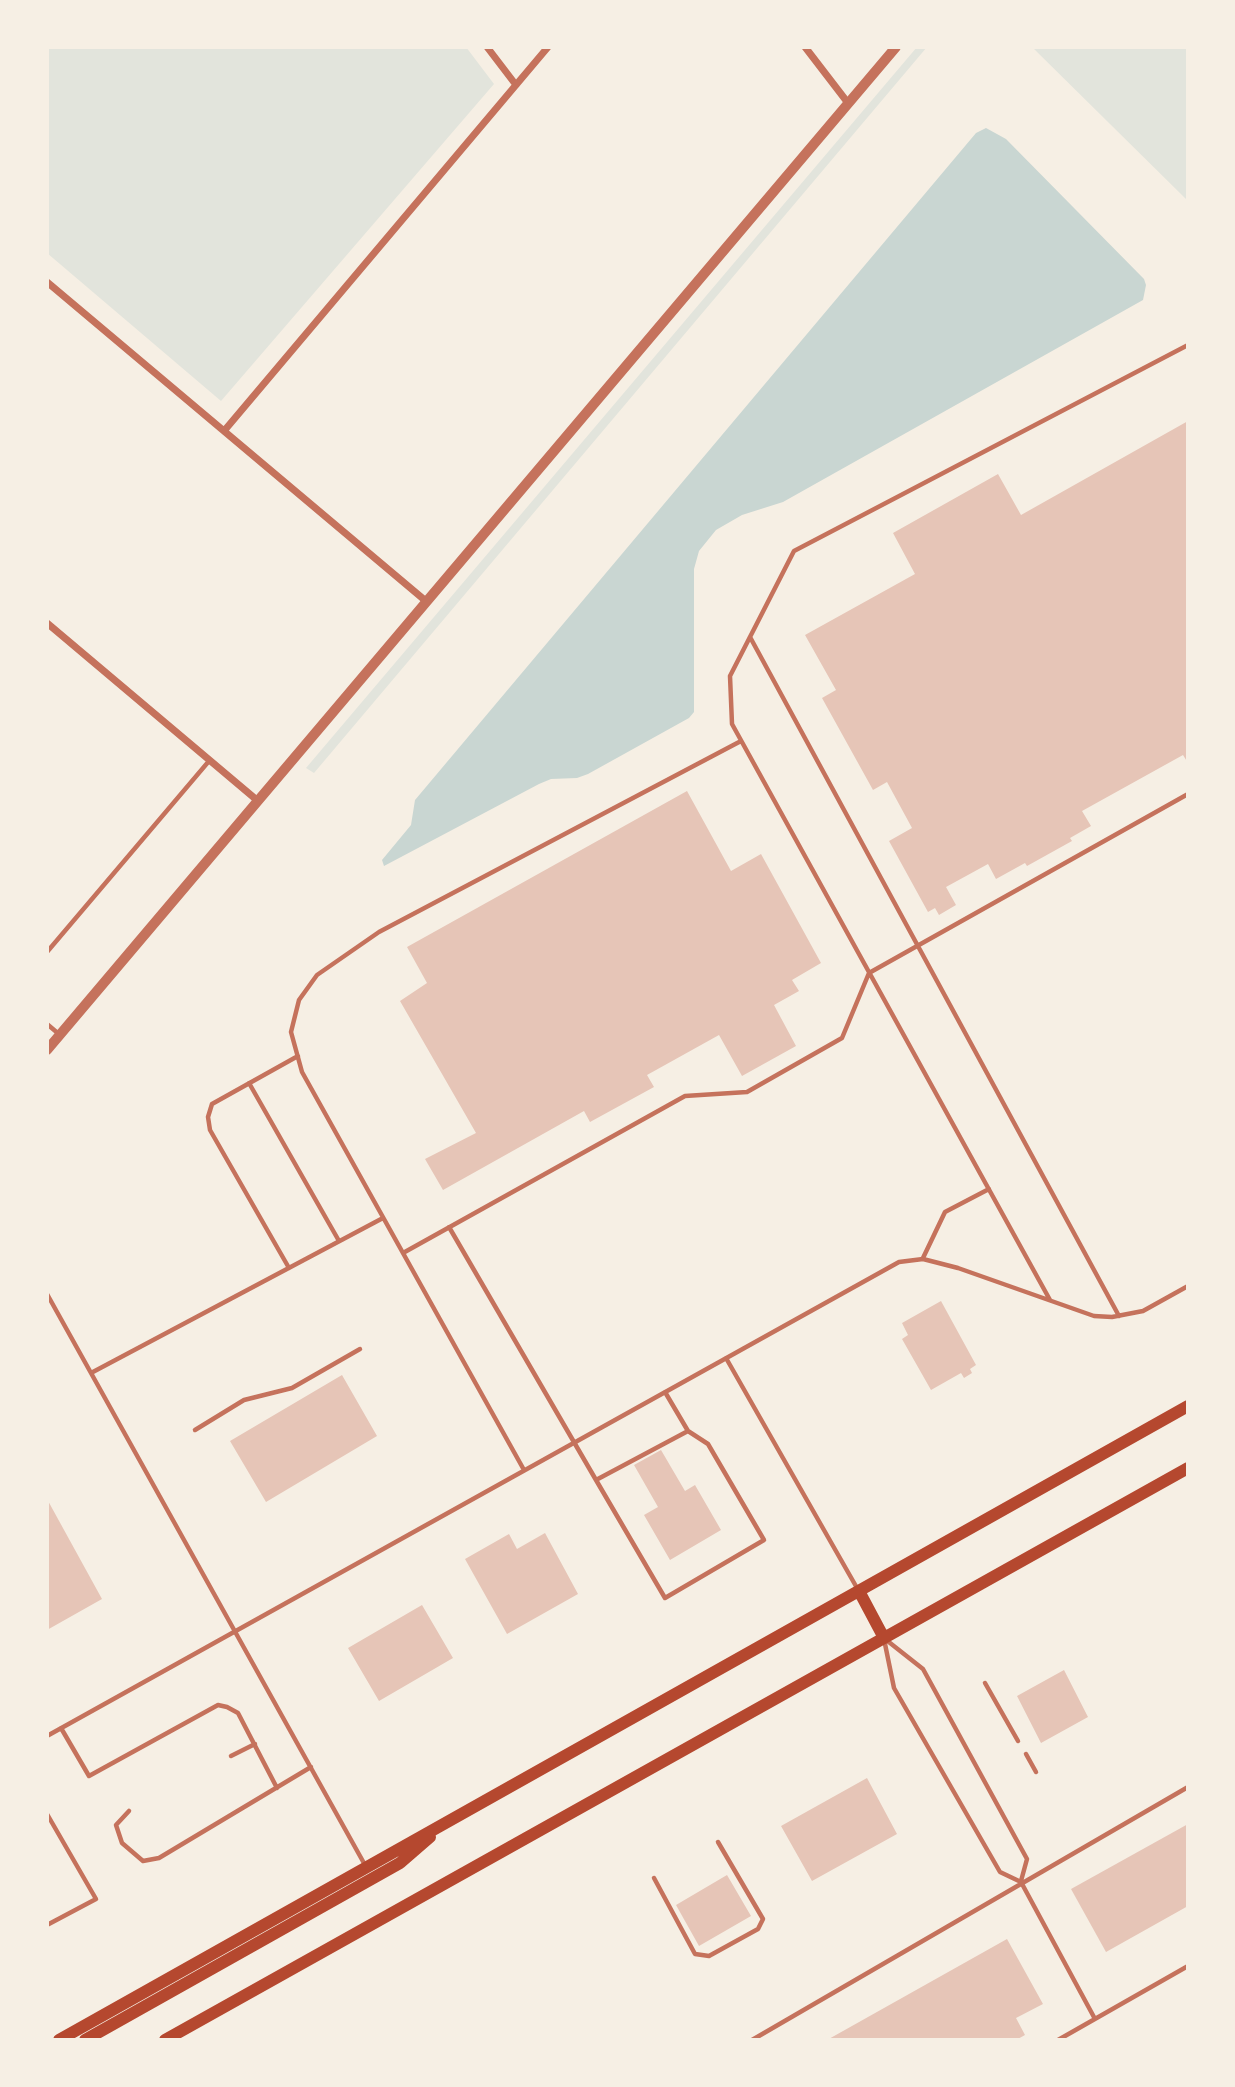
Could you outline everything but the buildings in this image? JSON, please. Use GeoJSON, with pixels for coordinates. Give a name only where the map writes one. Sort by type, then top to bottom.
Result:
{"type":"FeatureCollection","features":[{"type":"Feature","properties":{"kind":"main road"},"geometry":{"type":"LineString","coordinates":[[58,2040],[1188,1406]]}},
{"type":"Feature","properties":{"kind":"main road"},"geometry":{"type":"LineString","coordinates":[[165,2040],[1188,1468]]}},
{"type":"Feature","properties":{"kind":"main road"},"geometry":{"type":"LineString","coordinates":[[859,1591],[884,1638]]}},
{"type":"Feature","properties":{"kind":"main road"},"geometry":{"type":"LineString","coordinates":[[85,2040],[400,1863],[449,1820]]}},
{"type":"Feature","properties":{"kind":"street"},"geometry":{"type":"LineString","coordinates":[[487,47],[516,85]]}},
{"type":"Feature","properties":{"kind":"street"},"geometry":{"type":"LineString","coordinates":[[224,430],[548,47]]}},
{"type":"Feature","properties":{"kind":"street"},"geometry":{"type":"LineString","coordinates":[[805,47],[848,103]]}},
{"type":"Feature","properties":{"kind":"street"},"geometry":{"type":"LineString","coordinates":[[47,1050],[896,47]]}},
{"type":"Feature","properties":{"kind":"street"},"geometry":{"type":"LineString","coordinates":[[47,282],[427,601]]}},
{"type":"Feature","properties":{"kind":"street"},"geometry":{"type":"LineString","coordinates":[[47,623],[258,801]]}},
{"type":"Feature","properties":{"kind":"lane"},"geometry":{"type":"LineString","coordinates":[[1050,1300],[732,724],[730,676],[794,551],[1188,345]]}},
{"type":"Feature","properties":{"kind":"lane"},"geometry":{"type":"LineString","coordinates":[[750,638],[1119,1316]]}},
{"type":"Feature","properties":{"kind":"lane"},"geometry":{"type":"LineString","coordinates":[[524,1470],[302,1072],[291,1032],[299,999],[317,975],[379,932],[741,741]]}},
{"type":"Feature","properties":{"kind":"lane"},"geometry":{"type":"LineString","coordinates":[[47,952],[210,760]]}},
{"type":"Feature","properties":{"kind":"lane"},"geometry":{"type":"LineString","coordinates":[[403,1253],[685,1096],[747,1092],[842,1038],[869,973],[1188,794]]}},
{"type":"Feature","properties":{"kind":"lane"},"geometry":{"type":"LineString","coordinates":[[47,1024],[60,1035]]}},
{"type":"Feature","properties":{"kind":"lane"},"geometry":{"type":"LineString","coordinates":[[289,1268],[210,1130],[212,1104],[298,1056]]}},
{"type":"Feature","properties":{"kind":"lane"},"geometry":{"type":"LineString","coordinates":[[249,1083],[339,1241]]}},
{"type":"Feature","properties":{"kind":"lane"},"geometry":{"type":"LineString","coordinates":[[923,1259],[945,1212],[989,1189]]}},
{"type":"Feature","properties":{"kind":"lane"},"geometry":{"type":"LineString","coordinates":[[91,1373],[383,1218]]}},
{"type":"Feature","properties":{"kind":"lane"},"geometry":{"type":"LineString","coordinates":[[449,1227],[665,1598],[764,1540],[708,1444],[688,1431],[665,1392]]}},
{"type":"Feature","properties":{"kind":"lane"},"geometry":{"type":"LineString","coordinates":[[47,1735],[899,1262],[923,1259],[1094,1316],[1119,1316],[1143,1311],[1188,1286]]}},
{"type":"Feature","properties":{"kind":"lane"},"geometry":{"type":"LineString","coordinates":[[47,1294],[366,1867]]}},
{"type":"Feature","properties":{"kind":"lane"},"geometry":{"type":"LineString","coordinates":[[195,1430],[244,1400],[292,1388],[360,1349]]}},
{"type":"Feature","properties":{"kind":"lane"},"geometry":{"type":"LineString","coordinates":[[726,1358],[859,1591]]}},
{"type":"Feature","properties":{"kind":"lane"},"geometry":{"type":"LineString","coordinates":[[596,1480],[688,1431]]}},
{"type":"Feature","properties":{"kind":"lane"},"geometry":{"type":"LineString","coordinates":[[884,1638],[923,1669],[1027,1859],[1021,1882]]}},
{"type":"Feature","properties":{"kind":"lane"},"geometry":{"type":"LineString","coordinates":[[884,1638],[894,1688],[1000,1872],[1021,1882],[1095,2019]]}},
{"type":"Feature","properties":{"kind":"lane"},"geometry":{"type":"LineString","coordinates":[[985,1684],[1018,1741]]}},
{"type":"Feature","properties":{"kind":"lane"},"geometry":{"type":"LineString","coordinates":[[61,1728],[89,1776],[218,1705],[238,1713],[277,1788]]}},
{"type":"Feature","properties":{"kind":"lane"},"geometry":{"type":"LineString","coordinates":[[231,1756],[255,1744]]}},
{"type":"Feature","properties":{"kind":"lane"},"geometry":{"type":"LineString","coordinates":[[1026,1754],[1037,1772]]}},
{"type":"Feature","properties":{"kind":"lane"},"geometry":{"type":"LineString","coordinates":[[129,1811],[119,1820],[116,1832],[121,1843],[143,1861],[159,1858],[311,1767]]}},
{"type":"Feature","properties":{"kind":"lane"},"geometry":{"type":"LineString","coordinates":[[752,2040],[1188,1787]]}},
{"type":"Feature","properties":{"kind":"lane"},"geometry":{"type":"LineString","coordinates":[[47,1814],[96,1899],[47,1925]]}},
{"type":"Feature","properties":{"kind":"lane"},"geometry":{"type":"LineString","coordinates":[[654,1878],[695,1954],[709,1956],[758,1929],[763,1919],[718,1842]]}},
{"type":"Feature","properties":{"kind":"lane"},"geometry":{"type":"LineString","coordinates":[[1058,2040],[1188,1966]]}},
{"type":"Feature","properties":{"kind":"shaded area"},"geometry":{"type":"Polygon","coordinates":[[[47,47],[466,47],[494,84],[221,401],[47,253],[47,47]]]}},
{"type":"Feature","properties":{"kind":"shaded area"},"geometry":{"type":"Polygon","coordinates":[[[917,47],[927,47],[314,773],[306,768],[917,47]]]}},
{"type":"Feature","properties":{"kind":"shaded area"},"geometry":{"type":"Polygon","coordinates":[[[1032,47],[1188,47],[1188,201],[1032,47]]]}},
{"type":"Feature","properties":{"kind":"shaded area"},"geometry":{"type":"Polygon","coordinates":[[[986,128],[1006,139],[1144,279],[1146,285],[1143,300],[783,502],[742,515],[716,530],[699,551],[694,569],[694,712],[689,718],[588,774],[577,778],[551,779],[539,784],[384,866],[382,860],[411,825],[415,800],[976,133],[986,128]]]}}]}
